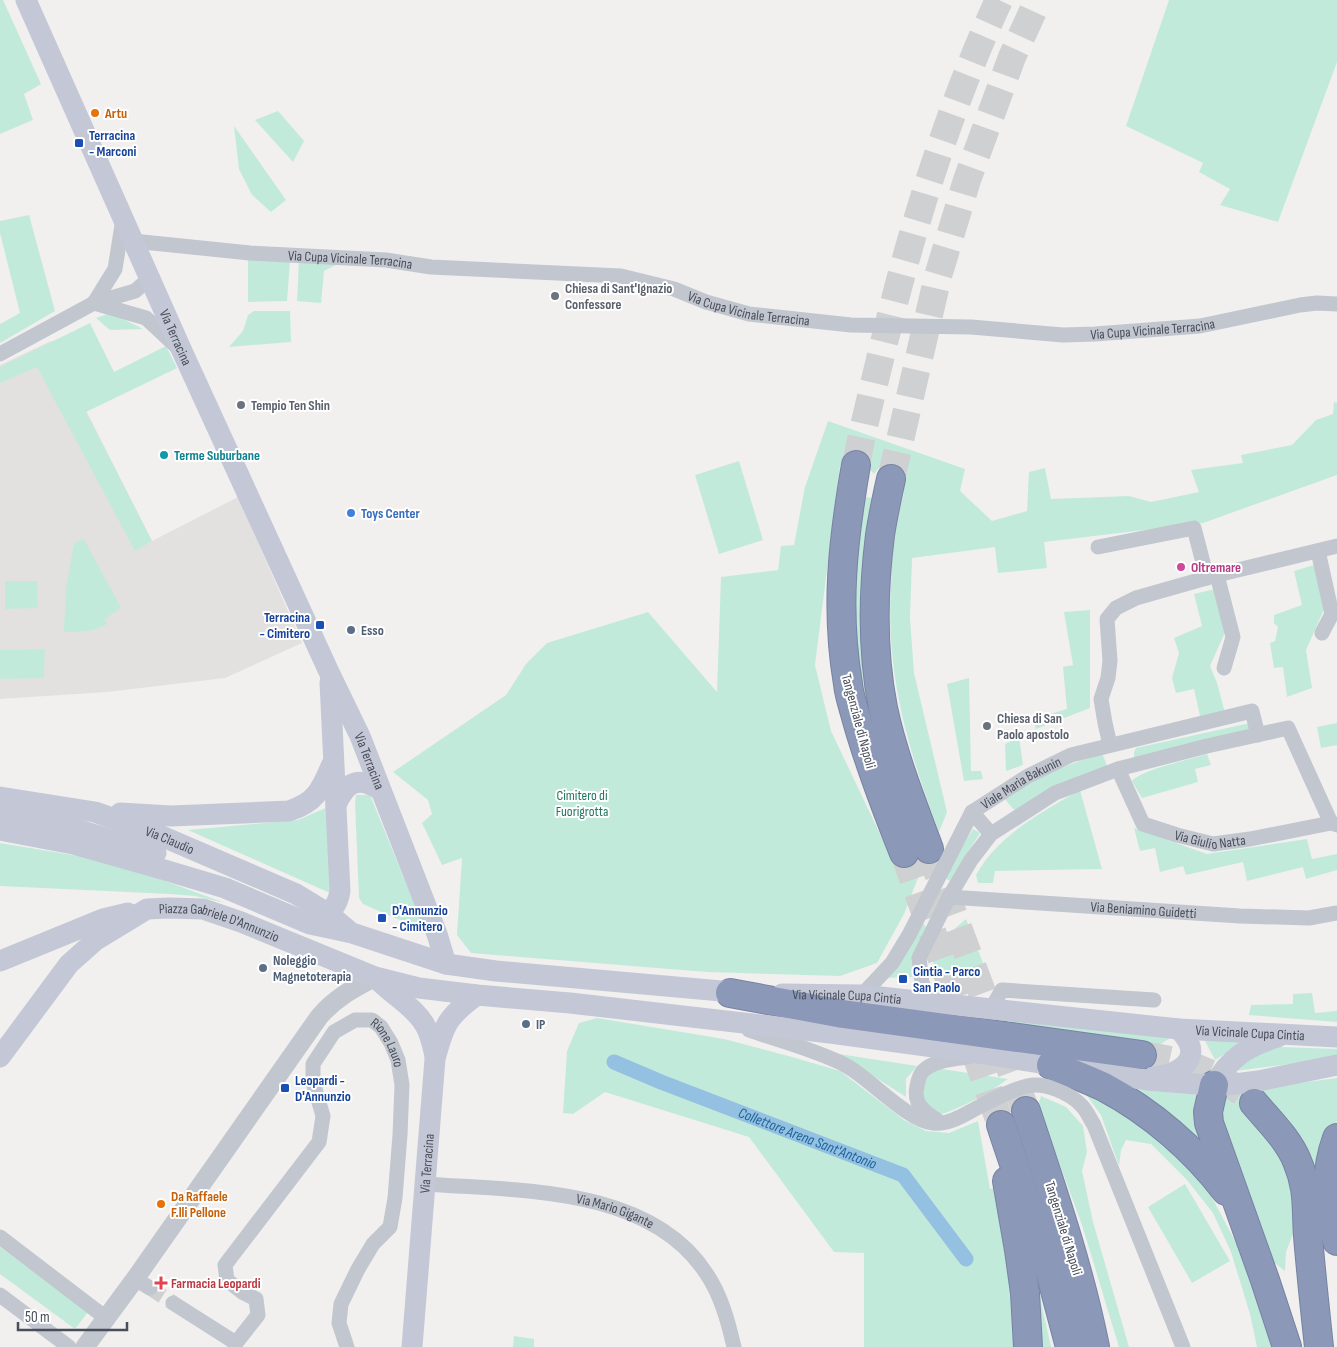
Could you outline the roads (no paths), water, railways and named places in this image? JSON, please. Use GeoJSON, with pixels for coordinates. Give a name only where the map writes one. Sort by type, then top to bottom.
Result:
{"type":"FeatureCollection","features":[{"type":"Feature","properties":{"kind":"highway","name":"Tangenziale di Napoli"},"geometry":{"type":"LineString","coordinates":[[856,465],[846,522],[841,578],[841,630],[848,685],[873,773],[916,851],[898,763],[883,708],[876,657],[875,600],[880,534],[891,479]]}},
{"type":"Feature","properties":{"kind":"highway"},"geometry":{"type":"LineString","coordinates":[[730,993],[843,1014],[1142,1055]]}},
{"type":"Feature","properties":{"kind":"highway"},"geometry":{"type":"LineString","coordinates":[[1051,1065],[1104,1087],[1154,1120],[1176,1137],[1210,1170],[1238,1206]]}},
{"type":"Feature","properties":{"kind":"highway"},"geometry":{"type":"LineString","coordinates":[[1214,1085],[1208,1112],[1209,1123],[1287,1347]]}},
{"type":"Feature","properties":{"kind":"highway"},"geometry":{"type":"LineString","coordinates":[[1254,1103],[1290,1147],[1302,1173],[1312,1220],[1337,1259]]}},
{"type":"Feature","properties":{"kind":"highway","name":"Tangenziale di Napoli"},"geometry":{"type":"LineString","coordinates":[[1026,1111],[1075,1263],[1096,1347]]}},
{"type":"Feature","properties":{"kind":"highway","name":"Tangenziale di Napoli"},"geometry":{"type":"LineString","coordinates":[[1028,1347],[1025,1293],[1008,1192],[1001,1125],[1049,1268],[1070,1347]]}},
{"type":"Feature","properties":{"kind":"highway"},"geometry":{"type":"LineString","coordinates":[[1337,1138],[1328,1168],[1328,1184],[1331,1217],[1337,1241]]}},
{"type":"Feature","properties":{"kind":"highway"},"geometry":{"type":"LineString","coordinates":[[1041,1157],[1070,1213],[1090,1266],[1109,1347]]}},
{"type":"Feature","properties":{"kind":"highway"},"geometry":{"type":"LineString","coordinates":[[1308,1204],[1308,1234],[1319,1347]]}},
{"type":"Feature","properties":{"kind":"main road","name":"Via Terracina"},"geometry":{"type":"LineString","coordinates":[[26,0],[182,351],[360,736],[437,934],[446,964]]}},
{"type":"Feature","properties":{"kind":"main road","name":"Via Terracina"},"geometry":{"type":"LineString","coordinates":[[329,672],[340,890],[336,906],[329,914]]}},
{"type":"Feature","properties":{"kind":"main road"},"geometry":{"type":"LineString","coordinates":[[95,812],[171,816],[289,811],[302,807],[312,800],[320,790],[334,759]]}},
{"type":"Feature","properties":{"kind":"main road"},"geometry":{"type":"LineString","coordinates":[[336,805],[346,787],[352,783],[372,784],[380,790]]}},
{"type":"Feature","properties":{"kind":"main road","name":"Via Claudio"},"geometry":{"type":"LineString","coordinates":[[0,797],[95,812],[159,834],[296,894],[329,914],[352,933]]}},
{"type":"Feature","properties":{"kind":"main road","name":"Via Claudio"},"geometry":{"type":"LineString","coordinates":[[0,813],[56,823],[150,851],[182,864],[225,888],[310,924],[352,933],[446,964]]}},
{"type":"Feature","properties":{"kind":"main road","name":"Via Claudio"},"geometry":{"type":"LineString","coordinates":[[0,830],[74,844],[225,888]]}},
{"type":"Feature","properties":{"kind":"main road"},"geometry":{"type":"LineString","coordinates":[[0,960],[103,919],[146,909]]}},
{"type":"Feature","properties":{"kind":"main road","name":"Piazza Gabriele D'Annunzio"},"geometry":{"type":"LineString","coordinates":[[0,1057],[69,964],[96,940],[146,909],[203,909],[241,922],[375,977]]}},
{"type":"Feature","properties":{"kind":"main road"},"geometry":{"type":"LineString","coordinates":[[310,924],[329,914]]}},
{"type":"Feature","properties":{"kind":"main road","name":"Via Vicinale Cupa Cintia"},"geometry":{"type":"LineString","coordinates":[[446,964],[496,971],[730,993],[862,995],[1179,1029],[1337,1037]]}},
{"type":"Feature","properties":{"kind":"main road"},"geometry":{"type":"LineString","coordinates":[[375,977],[419,988],[722,1020],[985,1054],[1128,1078],[1214,1085],[1258,1081],[1337,1065]]}},
{"type":"Feature","properties":{"kind":"main road"},"geometry":{"type":"LineString","coordinates":[[375,977],[389,992],[420,1018],[427,1029],[435,1059]]}},
{"type":"Feature","properties":{"kind":"main road","name":"Via Terracina"},"geometry":{"type":"LineString","coordinates":[[412,1347],[435,1059],[442,1032],[449,1019],[463,1005],[477,995]]}},
{"type":"Feature","properties":{"kind":"main road"},"geometry":{"type":"LineString","coordinates":[[1128,1078],[1161,1076],[1181,1068],[1188,1061],[1190,1046],[1179,1029]]}},
{"type":"Feature","properties":{"kind":"main road"},"geometry":{"type":"LineString","coordinates":[[1214,1085],[1223,1070],[1257,1043],[1290,1034]]}},
{"type":"Feature","properties":{"kind":"street"},"geometry":{"type":"LineString","coordinates":[[94,303],[114,269],[123,218]]}},
{"type":"Feature","properties":{"kind":"street","name":"Via Cupa Vicinale Terracina"},"geometry":{"type":"LineString","coordinates":[[133,240],[250,253],[386,260],[431,267],[621,276],[674,289],[706,302],[749,314],[851,325],[971,327],[1063,335],[1087,334],[1200,326],[1300,305],[1317,303],[1337,304]]}},
{"type":"Feature","properties":{"kind":"street"},"geometry":{"type":"LineString","coordinates":[[0,354],[94,303],[135,291],[150,278]]}},
{"type":"Feature","properties":{"kind":"street"},"geometry":{"type":"LineString","coordinates":[[94,303],[146,318],[182,351]]}},
{"type":"Feature","properties":{"kind":"street"},"geometry":{"type":"LineString","coordinates":[[1098,547],[1194,528],[1233,637],[1224,668]]}},
{"type":"Feature","properties":{"kind":"street"},"geometry":{"type":"LineString","coordinates":[[1110,745],[1101,699],[1108,678],[1110,662],[1107,619],[1116,608],[1136,598],[1212,576],[1337,546]]}},
{"type":"Feature","properties":{"kind":"street"},"geometry":{"type":"LineString","coordinates":[[1318,551],[1332,614],[1322,633]]}},
{"type":"Feature","properties":{"kind":"street","name":"Viale Maria Bakunin"},"geometry":{"type":"LineString","coordinates":[[862,995],[892,963],[972,812],[1028,776],[1071,756],[1110,745],[1252,711],[1258,735]]}},
{"type":"Feature","properties":{"kind":"street","name":"Viale Maria Bakunin"},"geometry":{"type":"LineString","coordinates":[[933,1004],[922,983],[919,958],[949,897],[971,860],[992,834],[1055,793],[1118,769],[1288,728],[1334,824]]}},
{"type":"Feature","properties":{"kind":"street"},"geometry":{"type":"LineString","coordinates":[[1143,738],[1150,761]]}},
{"type":"Feature","properties":{"kind":"street","name":"Via Giulio Natta"},"geometry":{"type":"LineString","coordinates":[[1118,769],[1143,824],[1177,835],[1213,844],[1334,824]]}},
{"type":"Feature","properties":{"kind":"street"},"geometry":{"type":"LineString","coordinates":[[972,812],[992,834]]}},
{"type":"Feature","properties":{"kind":"street"},"geometry":{"type":"LineString","coordinates":[[930,894],[938,919]]}},
{"type":"Feature","properties":{"kind":"street","name":"Via Beniamino Guidetti"},"geometry":{"type":"LineString","coordinates":[[949,897],[1240,916],[1309,918],[1337,913]]}},
{"type":"Feature","properties":{"kind":"street"},"geometry":{"type":"LineString","coordinates":[[85,1347],[106,1318],[142,1284],[320,1017],[342,995],[375,977]]}},
{"type":"Feature","properties":{"kind":"street"},"geometry":{"type":"LineString","coordinates":[[990,1009],[1002,990],[1154,1000]]}},
{"type":"Feature","properties":{"kind":"street","name":"Rione Lauro"},"geometry":{"type":"LineString","coordinates":[[173,1303],[236,1345],[258,1315],[256,1300],[227,1280],[225,1265],[319,1142],[324,1116],[313,1082],[314,1064],[334,1032],[355,1020],[372,1020],[381,1027],[391,1043],[398,1060],[402,1085],[395,1198],[390,1227],[373,1244],[341,1304],[340,1323],[347,1347]]}},
{"type":"Feature","properties":{"kind":"street"},"geometry":{"type":"LineString","coordinates":[[722,1020],[847,1066],[902,1108],[922,1120],[933,1123],[955,1120],[984,1104],[1028,1086],[1046,1087],[1067,1094],[1082,1106],[1094,1125],[1184,1347]]}},
{"type":"Feature","properties":{"kind":"street"},"geometry":{"type":"LineString","coordinates":[[942,1123],[925,1112],[918,1104],[916,1093],[918,1082],[923,1072],[936,1063],[985,1054]]}},
{"type":"Feature","properties":{"kind":"street","name":"Via Mario Gigante"},"geometry":{"type":"LineString","coordinates":[[426,1184],[581,1198],[619,1208],[657,1225],[687,1250],[706,1273],[726,1311],[734,1347]]}},
{"type":"Feature","properties":{"kind":"street"},"geometry":{"type":"LineString","coordinates":[[0,1237],[106,1318]]}},
{"type":"Feature","properties":{"kind":"street"},"geometry":{"type":"LineString","coordinates":[[0,1295],[69,1347]]}},
{"type":"Feature","properties":{"kind":"waterway","name":"Collettore Arena Sant'Antonio"},"geometry":{"type":"LineString","coordinates":[[614,1062],[661,1082],[903,1175],[966,1259]]}},
{"type":"Feature","properties":{"kind":"tunnel"},"geometry":{"type":"LineString","coordinates":[[856,465],[893,306],[918,217],[963,85],[999,0]]}},
{"type":"Feature","properties":{"kind":"tunnel"},"geometry":{"type":"LineString","coordinates":[[891,479],[938,276],[967,180],[1012,57],[1038,0]]}},
{"type":"Feature","properties":{"kind":"tunnel"},"geometry":{"type":"LineString","coordinates":[[929,849],[1026,1111]]}},
{"type":"Feature","properties":{"kind":"tunnel"},"geometry":{"type":"LineString","coordinates":[[904,853],[1001,1125]]}},
{"type":"Feature","properties":{"kind":"tunnel"},"geometry":{"type":"LineString","coordinates":[[1142,1055],[1195,1067],[1218,1077],[1242,1092]]}},
{"type":"Feature","properties":{"kind":"tunnel"},"geometry":{"type":"LineString","coordinates":[[150,1288],[173,1303]]}},
{"type":"Feature","properties":{"kind":"place","name":"Artu"},"geometry":{"type":"Point","coordinates":[95,113]}},
{"type":"Feature","properties":{"kind":"place","name":"Terracina - Marconi"},"geometry":{"type":"Point","coordinates":[79,143]}},
{"type":"Feature","properties":{"kind":"place","name":"Chiesa di Sant'Ignazio Confessore"},"geometry":{"type":"Point","coordinates":[555,296]}},
{"type":"Feature","properties":{"kind":"place","name":"Tempio Ten Shin"},"geometry":{"type":"Point","coordinates":[241,405]}},
{"type":"Feature","properties":{"kind":"place","name":"Terme Suburbane"},"geometry":{"type":"Point","coordinates":[164,455]}},
{"type":"Feature","properties":{"kind":"place","name":"Toys Center"},"geometry":{"type":"Point","coordinates":[351,513]}},
{"type":"Feature","properties":{"kind":"place","name":"Oltremare"},"geometry":{"type":"Point","coordinates":[1181,567]}},
{"type":"Feature","properties":{"kind":"place","name":"Terracina - Cimitero"},"geometry":{"type":"Point","coordinates":[320,625]}},
{"type":"Feature","properties":{"kind":"place","name":"Esso"},"geometry":{"type":"Point","coordinates":[351,630]}},
{"type":"Feature","properties":{"kind":"place","name":"Chiesa di San Paolo apostolo"},"geometry":{"type":"Point","coordinates":[987,726]}},
{"type":"Feature","properties":{"kind":"place","name":"D'Annunzio - Cimitero"},"geometry":{"type":"Point","coordinates":[382,918]}},
{"type":"Feature","properties":{"kind":"place","name":"Noleggio Magnetoterapia"},"geometry":{"type":"Point","coordinates":[263,968]}},
{"type":"Feature","properties":{"kind":"place","name":"Cintia - Parco San Paolo"},"geometry":{"type":"Point","coordinates":[903,979]}},
{"type":"Feature","properties":{"kind":"place","name":"IP"},"geometry":{"type":"Point","coordinates":[526,1024]}},
{"type":"Feature","properties":{"kind":"place","name":"Leopardi - D'Annunzio"},"geometry":{"type":"Point","coordinates":[285,1088]}},
{"type":"Feature","properties":{"kind":"place","name":"Da Raffaele F.lli Pellone"},"geometry":{"type":"Point","coordinates":[161,1204]}},
{"type":"Feature","properties":{"kind":"place","name":"Farmacia Leopardi"},"geometry":{"type":"Point","coordinates":[161,1283]}},
{"type":"Feature","properties":{"kind":"park label","name":"Cimitero di Fuorigrotta"},"geometry":{"type":"Point","coordinates":[582,804]}}]}
